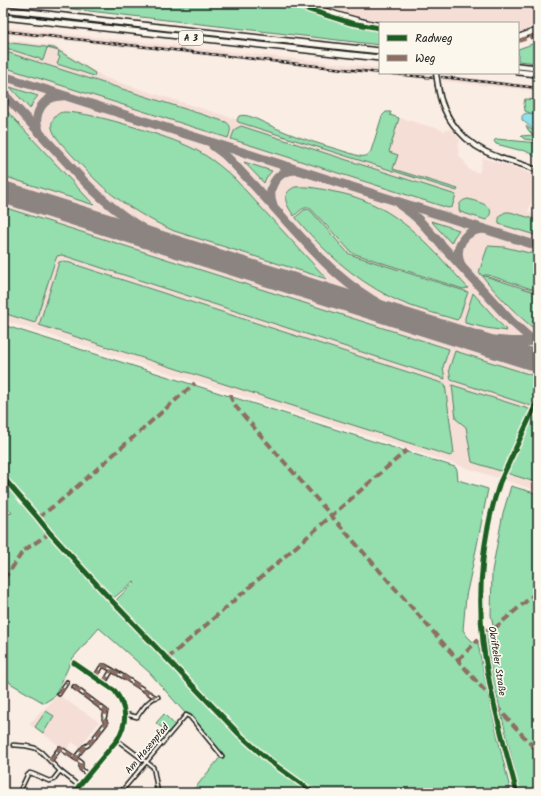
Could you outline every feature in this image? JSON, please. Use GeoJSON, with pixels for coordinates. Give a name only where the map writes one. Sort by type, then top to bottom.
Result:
{"type":"FeatureCollection","features":[{"type":"Feature","properties":{"kind":"highway","name":"A 3"},"geometry":{"type":"LineString","coordinates":[[3,9],[379,51]]}},
{"type":"Feature","properties":{"kind":"highway","name":"A 3"},"geometry":{"type":"LineString","coordinates":[[3,17],[379,58]]}},
{"type":"Feature","properties":{"kind":"highway"},"geometry":{"type":"LineString","coordinates":[[519,66],[538,68]]}},
{"type":"Feature","properties":{"kind":"highway"},"geometry":{"type":"LineString","coordinates":[[519,72],[538,74]]}},
{"type":"Feature","properties":{"kind":"street"},"geometry":{"type":"LineString","coordinates":[[302,3],[346,18],[379,25]]}},
{"type":"Feature","properties":{"kind":"street"},"geometry":{"type":"LineString","coordinates":[[519,36],[538,30]]}},
{"type":"Feature","properties":{"kind":"street"},"geometry":{"type":"LineString","coordinates":[[436,74],[443,107],[450,120],[466,140],[490,155],[526,166],[538,172]]}},
{"type":"Feature","properties":{"kind":"street","name":"Okrifteler Straße"},"geometry":{"type":"LineString","coordinates":[[500,482],[490,513],[486,540],[481,588],[482,628],[490,686],[517,793]]}},
{"type":"Feature","properties":{"kind":"street"},"geometry":{"type":"LineString","coordinates":[[73,793],[122,733],[125,714],[124,708],[115,691],[74,663]]}},
{"type":"Feature","properties":{"kind":"street"},"geometry":{"type":"LineString","coordinates":[[95,677],[102,666],[105,666],[156,697],[150,700],[137,717],[125,714]]}},
{"type":"Feature","properties":{"kind":"street"},"geometry":{"type":"LineString","coordinates":[[104,683],[112,670]]}},
{"type":"Feature","properties":{"kind":"street"},"geometry":{"type":"LineString","coordinates":[[59,694],[67,682]]}},
{"type":"Feature","properties":{"kind":"street"},"geometry":{"type":"LineString","coordinates":[[74,687],[106,711],[104,719],[106,723],[75,758]]}},
{"type":"Feature","properties":{"kind":"street","name":"Am Hasenpfad"},"geometry":{"type":"LineString","coordinates":[[120,793],[186,715],[189,716],[222,756]]}},
{"type":"Feature","properties":{"kind":"street"},"geometry":{"type":"LineString","coordinates":[[117,740],[154,769],[158,793]]}},
{"type":"Feature","properties":{"kind":"street"},"geometry":{"type":"LineString","coordinates":[[13,745],[35,748],[79,786]]}},
{"type":"Feature","properties":{"kind":"street"},"geometry":{"type":"LineString","coordinates":[[50,761],[60,748],[81,762],[81,769],[88,775]]}},
{"type":"Feature","properties":{"kind":"street"},"geometry":{"type":"LineString","coordinates":[[19,793],[30,773],[49,781],[53,780],[60,771]]}},
{"type":"Feature","properties":{"kind":"shaded area"},"geometry":{"type":"Polygon","coordinates":[[[319,3],[538,3],[538,27],[519,33],[519,22],[387,22],[359,17],[319,3]]]}},
{"type":"Feature","properties":{"kind":"shaded area"},"geometry":{"type":"Polygon","coordinates":[[[3,27],[379,68],[379,74],[434,74],[435,80],[3,34],[3,27]]]}},
{"type":"Feature","properties":{"kind":"shaded area"},"geometry":{"type":"Polygon","coordinates":[[[3,39],[55,46],[105,78],[371,162],[386,114],[436,127],[444,131],[450,129],[460,140],[458,148],[459,155],[469,170],[479,173],[483,158],[522,170],[538,178],[528,212],[538,215],[538,491],[3,320],[3,39]]]}},
{"type":"Feature","properties":{"kind":"shaded area"},"geometry":{"type":"Polygon","coordinates":[[[441,75],[538,86],[538,91],[442,81],[441,75]]]}},
{"type":"Feature","properties":{"kind":"shaded area"},"geometry":{"type":"Polygon","coordinates":[[[58,695],[99,722],[80,747],[72,742],[66,750],[29,724],[58,695]]]}},
{"type":"Feature","properties":{"kind":"green space"},"geometry":{"type":"Polygon","coordinates":[[[21,3],[282,3],[344,23],[379,30],[379,45],[21,3]]]}},
{"type":"Feature","properties":{"kind":"green space"},"geometry":{"type":"Polygon","coordinates":[[[3,42],[54,48],[59,51],[47,48],[43,60],[3,47],[3,42]]]}},
{"type":"Feature","properties":{"kind":"green space"},"geometry":{"type":"Polygon","coordinates":[[[538,42],[538,63],[519,61],[519,49],[538,42]]]}},
{"type":"Feature","properties":{"kind":"green space"},"geometry":{"type":"Polygon","coordinates":[[[3,51],[226,122],[230,125],[228,138],[3,67],[3,51]]]}},
{"type":"Feature","properties":{"kind":"green space"},"geometry":{"type":"Polygon","coordinates":[[[59,51],[95,73],[94,76],[57,64],[60,57],[58,56],[59,51]]]}},
{"type":"Feature","properties":{"kind":"green space"},"geometry":{"type":"Polygon","coordinates":[[[10,87],[38,96],[30,109],[10,87]]]}},
{"type":"Feature","properties":{"kind":"green space"},"geometry":{"type":"Polygon","coordinates":[[[525,99],[538,100],[538,116],[525,111],[525,99]]]}},
{"type":"Feature","properties":{"kind":"green space"},"geometry":{"type":"Polygon","coordinates":[[[3,107],[94,205],[3,176],[3,107]]]}},
{"type":"Feature","properties":{"kind":"green space"},"geometry":{"type":"Polygon","coordinates":[[[66,112],[95,116],[144,130],[182,143],[207,157],[235,179],[327,279],[174,231],[132,208],[111,194],[99,183],[57,138],[52,128],[52,121],[58,114],[66,112]]]}},
{"type":"Feature","properties":{"kind":"green space"},"geometry":{"type":"Polygon","coordinates":[[[386,112],[391,112],[390,115],[399,118],[389,152],[398,155],[393,169],[458,189],[457,191],[238,122],[237,120],[239,116],[248,116],[300,137],[359,156],[366,156],[371,151],[382,116],[386,112]]]}},
{"type":"Feature","properties":{"kind":"green space"},"geometry":{"type":"Polygon","coordinates":[[[241,126],[456,195],[452,207],[448,208],[231,139],[235,129],[241,126]]]}},
{"type":"Feature","properties":{"kind":"green space"},"geometry":{"type":"Polygon","coordinates":[[[526,126],[532,130],[538,130],[538,141],[524,139],[521,136],[533,135],[526,126]]]}},
{"type":"Feature","properties":{"kind":"green space"},"geometry":{"type":"Polygon","coordinates":[[[496,139],[538,143],[538,159],[522,150],[496,144],[494,141],[496,139]]]}},
{"type":"Feature","properties":{"kind":"green space"},"geometry":{"type":"Polygon","coordinates":[[[244,162],[272,171],[264,183],[244,162]]]}},
{"type":"Feature","properties":{"kind":"green space"},"geometry":{"type":"Polygon","coordinates":[[[295,187],[315,188],[348,195],[373,204],[389,213],[418,235],[468,288],[463,289],[352,253],[310,208],[299,211],[294,216],[287,204],[286,197],[287,193],[295,187]]]}},
{"type":"Feature","properties":{"kind":"green space"},"geometry":{"type":"Polygon","coordinates":[[[468,199],[482,203],[489,208],[490,215],[486,220],[460,212],[460,203],[463,200],[468,199]]]}},
{"type":"Feature","properties":{"kind":"green space"},"geometry":{"type":"Polygon","coordinates":[[[3,207],[449,349],[443,367],[445,379],[62,255],[57,256],[35,323],[3,313],[3,207]]]}},
{"type":"Feature","properties":{"kind":"green space"},"geometry":{"type":"Polygon","coordinates":[[[308,209],[348,253],[468,292],[459,318],[457,320],[406,304],[390,297],[363,281],[327,252],[296,218],[304,210],[308,209]]]}},
{"type":"Feature","properties":{"kind":"green space"},"geometry":{"type":"Polygon","coordinates":[[[506,212],[538,220],[538,236],[499,224],[500,216],[506,212]]]}},
{"type":"Feature","properties":{"kind":"green space"},"geometry":{"type":"Polygon","coordinates":[[[431,221],[459,230],[451,243],[431,221]]]}},
{"type":"Feature","properties":{"kind":"green space"},"geometry":{"type":"Polygon","coordinates":[[[488,246],[504,247],[538,255],[538,291],[488,275],[482,276],[479,272],[488,246]]]}},
{"type":"Feature","properties":{"kind":"green space"},"geometry":{"type":"Polygon","coordinates":[[[64,261],[445,384],[454,453],[450,456],[39,325],[59,262],[64,261]]]}},
{"type":"Feature","properties":{"kind":"green space"},"geometry":{"type":"Polygon","coordinates":[[[485,276],[538,293],[538,331],[522,319],[502,299],[483,277],[485,276]]]}},
{"type":"Feature","properties":{"kind":"green space"},"geometry":{"type":"Polygon","coordinates":[[[473,293],[507,331],[465,323],[465,318],[473,293]]]}},
{"type":"Feature","properties":{"kind":"green space"},"geometry":{"type":"Polygon","coordinates":[[[3,325],[455,467],[457,470],[458,480],[488,489],[466,596],[463,630],[472,641],[478,643],[489,700],[511,793],[191,793],[222,755],[149,672],[99,628],[72,659],[55,696],[44,703],[10,683],[3,670],[3,645],[5,642],[3,638],[3,515],[12,513],[3,503],[3,325]],[[88,574],[87,576],[149,643],[151,642],[116,604],[117,599],[135,582],[134,581],[111,599],[88,574]]]}},
{"type":"Feature","properties":{"kind":"green space"},"geometry":{"type":"Polygon","coordinates":[[[455,351],[538,377],[538,408],[451,380],[449,369],[455,351]]]}},
{"type":"Feature","properties":{"kind":"green space"},"geometry":{"type":"Polygon","coordinates":[[[452,385],[538,412],[538,483],[472,462],[466,427],[456,419],[452,385]]]}},
{"type":"Feature","properties":{"kind":"green space"},"geometry":{"type":"Polygon","coordinates":[[[511,486],[538,494],[538,793],[520,793],[492,675],[486,634],[494,630],[491,615],[492,571],[503,513],[511,486]]]}},
{"type":"Feature","properties":{"kind":"green space"},"geometry":{"type":"Polygon","coordinates":[[[46,711],[54,716],[43,733],[35,727],[46,711]]]}},
{"type":"Feature","properties":{"kind":"green space"},"geometry":{"type":"Polygon","coordinates":[[[164,714],[175,725],[168,733],[156,723],[164,714]]]}},
{"type":"Feature","properties":{"kind":"water"},"geometry":{"type":"Polygon","coordinates":[[[528,113],[538,116],[538,129],[533,129],[522,120],[522,116],[528,113]]]}},
{"type":"Feature","properties":{"kind":"taxiway"},"geometry":{"type":"LineString","coordinates":[[3,76],[538,246]]}},
{"type":"Feature","properties":{"kind":"taxiway"},"geometry":{"type":"LineString","coordinates":[[3,93],[83,180],[102,199],[123,215],[145,230],[168,242],[227,263]]}},
{"type":"Feature","properties":{"kind":"taxiway"},"geometry":{"type":"LineString","coordinates":[[39,131],[37,118],[41,107],[49,99],[62,96]]}},
{"type":"Feature","properties":{"kind":"taxiway"},"geometry":{"type":"LineString","coordinates":[[213,146],[232,162],[329,267],[356,289],[380,305],[424,325]]}},
{"type":"Feature","properties":{"kind":"taxiway"},"geometry":{"type":"LineString","coordinates":[[273,205],[271,192],[275,181],[284,173],[297,170]]}},
{"type":"Feature","properties":{"kind":"taxiway"},"geometry":{"type":"LineString","coordinates":[[400,205],[419,220],[511,321],[538,345]]}},
{"type":"Feature","properties":{"kind":"taxiway"},"geometry":{"type":"LineString","coordinates":[[461,265],[458,252],[462,241],[471,233],[484,229]]}},
{"type":"Feature","properties":{"kind":"taxiway"},"geometry":{"type":"LineString","coordinates":[[457,336],[506,341],[535,341]]}},
{"type":"Feature","properties":{"kind":"runway"},"geometry":{"type":"LineString","coordinates":[[3,192],[538,361]]}},
{"type":"Feature","properties":{"kind":"tunnel"},"geometry":{"type":"LineString","coordinates":[[500,482],[538,400]]}},
{"type":"Feature","properties":{"kind":"railway"},"geometry":{"type":"LineString","coordinates":[[3,31],[379,73]]}},
{"type":"Feature","properties":{"kind":"railway"},"geometry":{"type":"LineString","coordinates":[[394,74],[435,78]]}},
{"type":"Feature","properties":{"kind":"railway"},"geometry":{"type":"LineString","coordinates":[[442,77],[538,88]]}},
{"type":"Feature","properties":{"kind":"marked path"},"geometry":{"type":"LineString","coordinates":[[519,41],[538,35]]}},
{"type":"Feature","properties":{"kind":"marked path"},"geometry":{"type":"LineString","coordinates":[[38,518],[64,498],[195,383]]}},
{"type":"Feature","properties":{"kind":"marked path"},"geometry":{"type":"LineString","coordinates":[[231,394],[231,398],[236,407],[485,691],[492,693]]}},
{"type":"Feature","properties":{"kind":"marked path"},"geometry":{"type":"LineString","coordinates":[[167,659],[407,450]]}},
{"type":"Feature","properties":{"kind":"marked path"},"geometry":{"type":"LineString","coordinates":[[3,579],[23,551],[50,533]]}},
{"type":"Feature","properties":{"kind":"marked path"},"geometry":{"type":"LineString","coordinates":[[482,631],[495,628],[538,591]]}},
{"type":"Feature","properties":{"kind":"marked path"},"geometry":{"type":"LineString","coordinates":[[458,660],[478,640]]}},
{"type":"Feature","properties":{"kind":"marked path"},"geometry":{"type":"LineString","coordinates":[[95,677],[102,666],[105,666],[155,697]]}},
{"type":"Feature","properties":{"kind":"marked path"},"geometry":{"type":"LineString","coordinates":[[103,683],[112,670]]}},
{"type":"Feature","properties":{"kind":"marked path"},"geometry":{"type":"LineString","coordinates":[[59,694],[67,682]]}},
{"type":"Feature","properties":{"kind":"marked path"},"geometry":{"type":"LineString","coordinates":[[74,687],[106,711],[104,719],[106,723],[75,758],[81,762],[81,769],[88,775]]}},
{"type":"Feature","properties":{"kind":"marked path"},"geometry":{"type":"LineString","coordinates":[[496,706],[538,752]]}},
{"type":"Feature","properties":{"kind":"marked path"},"geometry":{"type":"LineString","coordinates":[[50,761],[60,748],[75,758]]}},
{"type":"Feature","properties":{"kind":"cycle path"},"geometry":{"type":"LineString","coordinates":[[288,3],[351,23],[379,28]]}},
{"type":"Feature","properties":{"kind":"cycle path"},"geometry":{"type":"LineString","coordinates":[[517,793],[497,718],[489,680],[481,622],[481,581],[489,520],[494,501],[500,482],[538,400]]}},
{"type":"Feature","properties":{"kind":"cycle path"},"geometry":{"type":"LineString","coordinates":[[3,477],[50,533],[112,601],[239,734],[268,760],[314,793]]}},
{"type":"Feature","properties":{"kind":"cycle path"},"geometry":{"type":"LineString","coordinates":[[73,793],[117,740],[123,727],[125,715],[122,703],[115,691],[74,663]]}}]}
